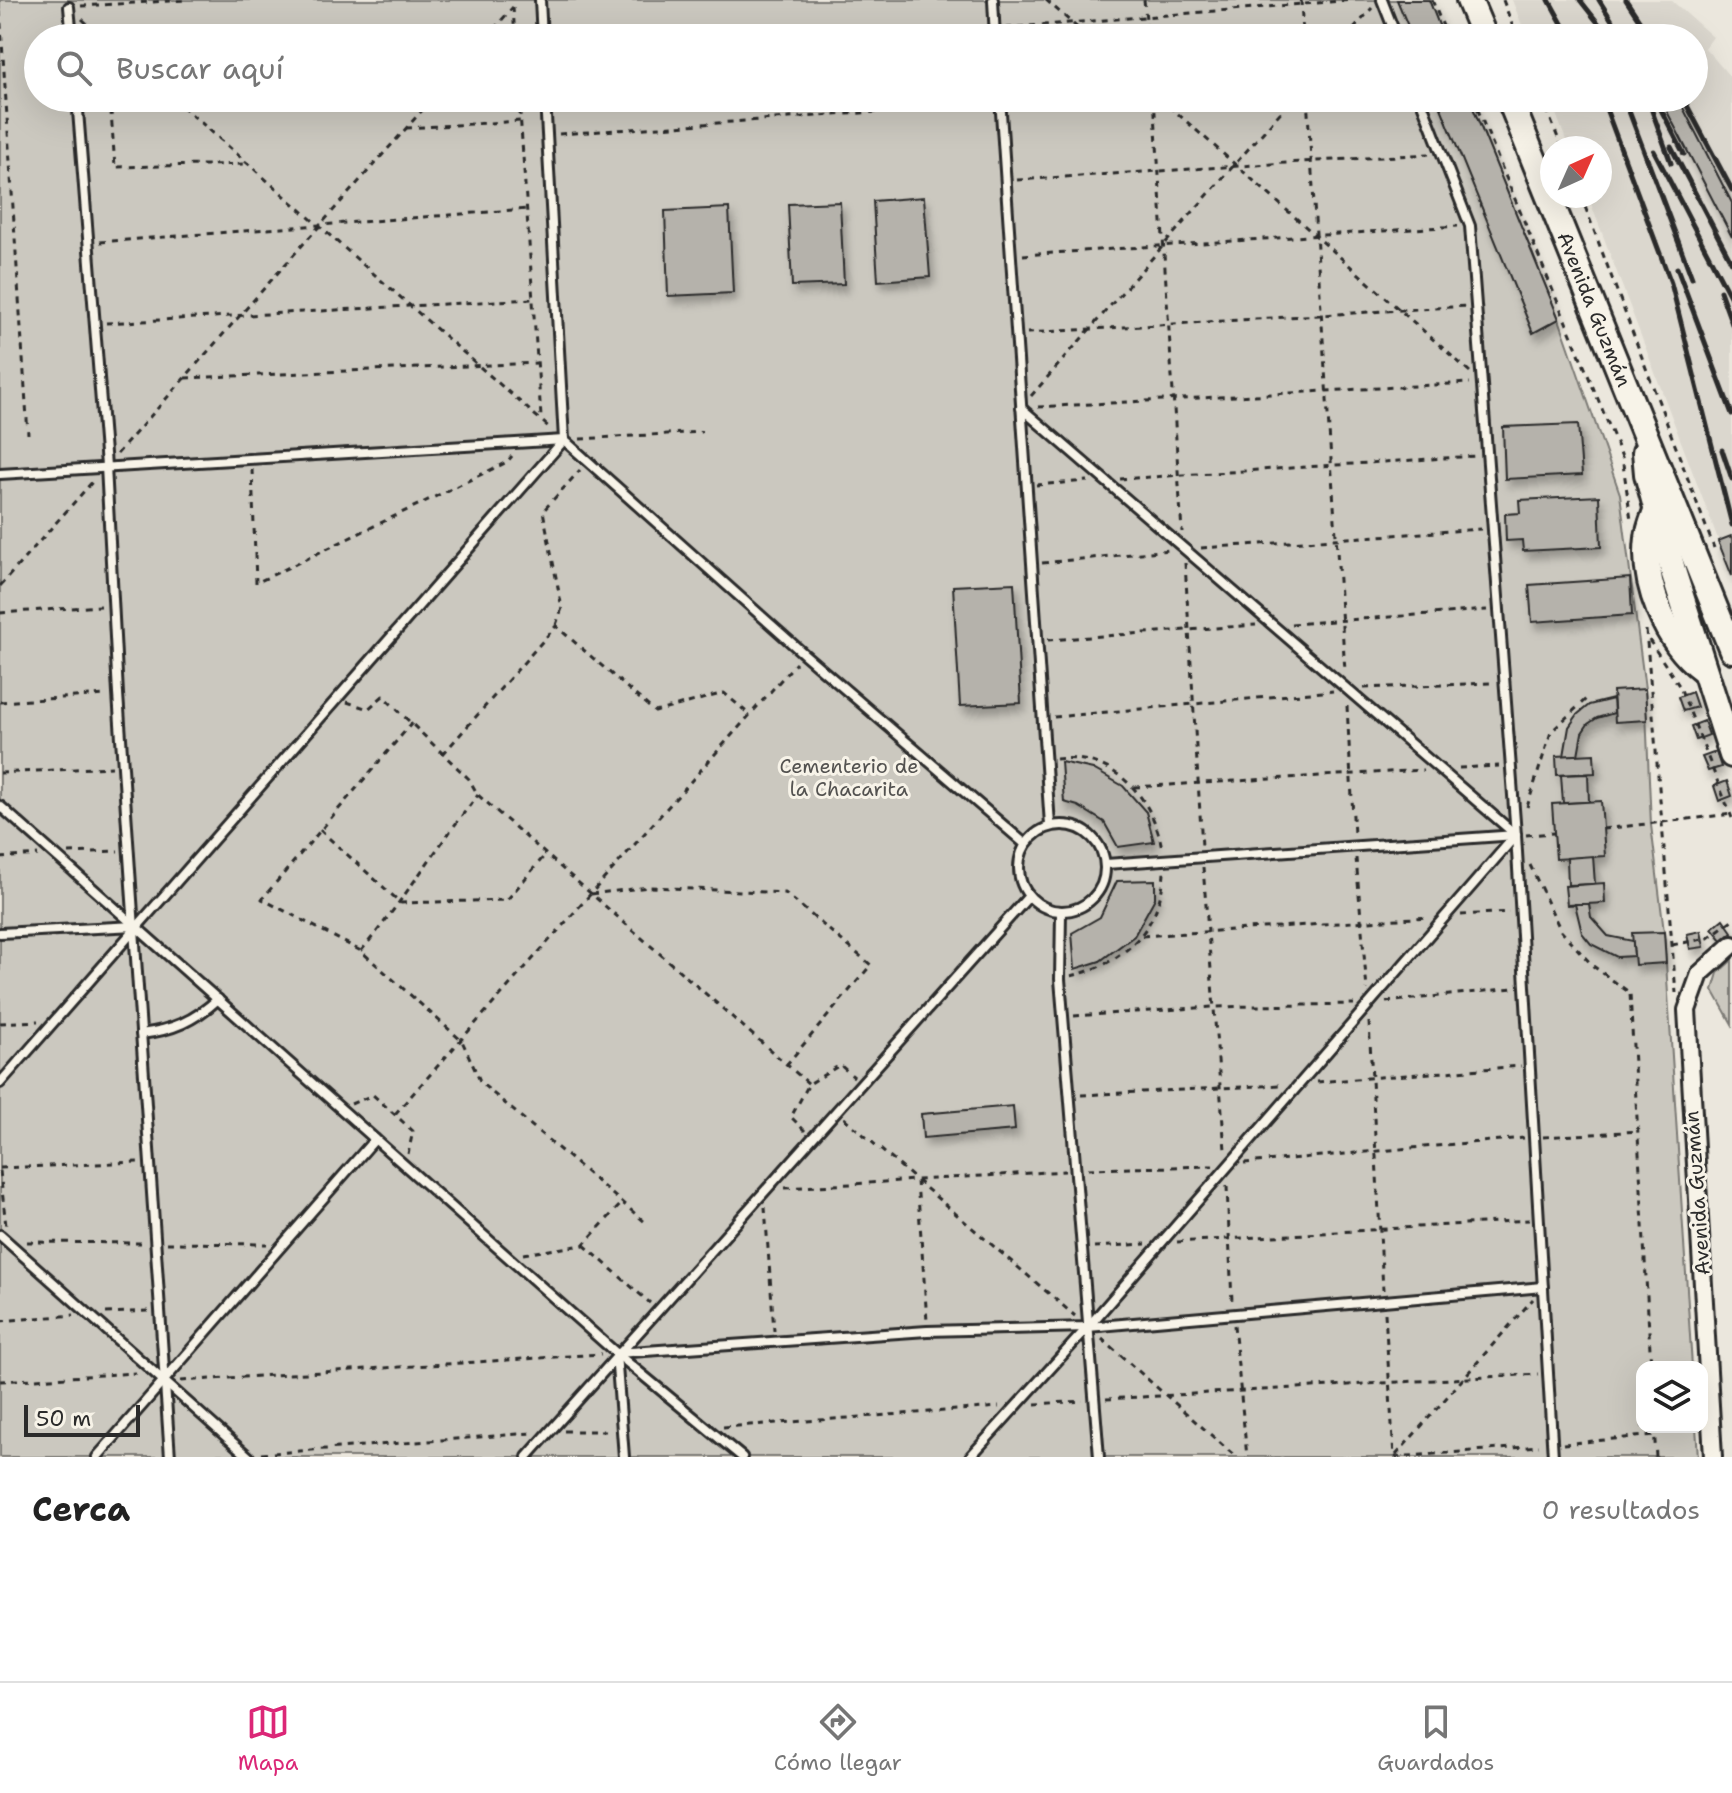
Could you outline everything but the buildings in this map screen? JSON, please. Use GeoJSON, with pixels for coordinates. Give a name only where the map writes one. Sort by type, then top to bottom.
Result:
{"type":"FeatureCollection","features":[{"type":"Feature","properties":{"kind":"main road"},"geometry":{"type":"LineString","coordinates":[[1469,0],[1479,24]]}},
{"type":"Feature","properties":{"kind":"main road","name":"Avenida Guzmán"},"geometry":{"type":"LineString","coordinates":[[1515,112],[1644,434],[1663,472],[1732,650]]}},
{"type":"Feature","properties":{"kind":"main road","name":"Avenida Guzmán"},"geometry":{"type":"LineString","coordinates":[[1644,434],[1647,474],[1657,507],[1664,580],[1703,671],[1732,755]]}},
{"type":"Feature","properties":{"kind":"main road"},"geometry":{"type":"LineString","coordinates":[[1664,580],[1694,582],[1722,623]]}},
{"type":"Feature","properties":{"kind":"street","name":"Avenida Guzmán"},"geometry":{"type":"LineString","coordinates":[[1713,1457],[1687,1010],[1700,974],[1732,945]]}},
{"type":"Feature","properties":{"kind":"lane"},"geometry":{"type":"LineString","coordinates":[[540,0],[541,24]]}},
{"type":"Feature","properties":{"kind":"lane"},"geometry":{"type":"LineString","coordinates":[[993,0],[994,24]]}},
{"type":"Feature","properties":{"kind":"lane"},"geometry":{"type":"LineString","coordinates":[[1381,0],[1391,24]]}},
{"type":"Feature","properties":{"kind":"lane"},"geometry":{"type":"LineString","coordinates":[[69,7],[71,24]]}},
{"type":"Feature","properties":{"kind":"lane"},"geometry":{"type":"LineString","coordinates":[[78,112],[106,466],[153,1243],[170,1457]]}},
{"type":"Feature","properties":{"kind":"lane"},"geometry":{"type":"LineString","coordinates":[[0,1083],[564,440],[546,112]]}},
{"type":"Feature","properties":{"kind":"lane"},"geometry":{"type":"LineString","coordinates":[[1001,112],[1050,825]]}},
{"type":"Feature","properties":{"kind":"lane"},"geometry":{"type":"LineString","coordinates":[[1426,112],[1470,226],[1516,835],[1553,1457]]}},
{"type":"Feature","properties":{"kind":"lane"},"geometry":{"type":"LineString","coordinates":[[1021,408],[1516,835]]}},
{"type":"Feature","properties":{"kind":"lane"},"geometry":{"type":"LineString","coordinates":[[0,474],[564,440],[804,654],[1024,843]]}},
{"type":"Feature","properties":{"kind":"lane"},"geometry":{"type":"LineString","coordinates":[[1703,671],[1732,728]]}},
{"type":"Feature","properties":{"kind":"lane"},"geometry":{"type":"LineString","coordinates":[[0,806],[616,1353],[742,1457]]}},
{"type":"Feature","properties":{"kind":"lane"},"geometry":{"type":"LineString","coordinates":[[1050,825],[1075,825],[1096,840],[1106,864],[1102,888],[1085,906],[1061,912],[1043,908],[1028,897],[1017,870],[1024,843],[1050,825]]}},
{"type":"Feature","properties":{"kind":"lane"},"geometry":{"type":"LineString","coordinates":[[1106,864],[1516,835]]}},
{"type":"Feature","properties":{"kind":"lane"},"geometry":{"type":"LineString","coordinates":[[970,1457],[1088,1327],[1516,835]]}},
{"type":"Feature","properties":{"kind":"lane"},"geometry":{"type":"LineString","coordinates":[[527,1457],[616,1353],[1028,897]]}},
{"type":"Feature","properties":{"kind":"lane"},"geometry":{"type":"LineString","coordinates":[[1061,912],[1063,1017],[1099,1457]]}},
{"type":"Feature","properties":{"kind":"lane"},"geometry":{"type":"LineString","coordinates":[[0,933],[135,926]]}},
{"type":"Feature","properties":{"kind":"lane"},"geometry":{"type":"LineString","coordinates":[[141,1034],[181,1026],[198,1017],[218,999]]}},
{"type":"Feature","properties":{"kind":"lane"},"geometry":{"type":"LineString","coordinates":[[97,1457],[375,1139]]}},
{"type":"Feature","properties":{"kind":"lane"},"geometry":{"type":"LineString","coordinates":[[4,1239],[248,1456]]}},
{"type":"Feature","properties":{"kind":"lane"},"geometry":{"type":"LineString","coordinates":[[616,1353],[927,1331],[1088,1327],[1543,1287]]}},
{"type":"Feature","properties":{"kind":"lane"},"geometry":{"type":"LineString","coordinates":[[616,1353],[624,1457]]}},
{"type":"Feature","properties":{"kind":"path"},"geometry":{"type":"LineString","coordinates":[[69,7],[187,0]]}},
{"type":"Feature","properties":{"kind":"path"},"geometry":{"type":"LineString","coordinates":[[1046,0],[1071,23]]}},
{"type":"Feature","properties":{"kind":"path"},"geometry":{"type":"LineString","coordinates":[[1144,0],[1147,24]]}},
{"type":"Feature","properties":{"kind":"path"},"geometry":{"type":"LineString","coordinates":[[1064,24],[1353,0]]}},
{"type":"Feature","properties":{"kind":"path"},"geometry":{"type":"LineString","coordinates":[[1359,24],[1381,0]]}},
{"type":"Feature","properties":{"kind":"path"},"geometry":{"type":"LineString","coordinates":[[1432,0],[1442,24]]}},
{"type":"Feature","properties":{"kind":"path"},"geometry":{"type":"LineString","coordinates":[[1503,0],[1512,24]]}},
{"type":"Feature","properties":{"kind":"path"},"geometry":{"type":"LineString","coordinates":[[1301,2],[1302,24]]}},
{"type":"Feature","properties":{"kind":"path"},"geometry":{"type":"LineString","coordinates":[[69,7],[88,24]]}},
{"type":"Feature","properties":{"kind":"path"},"geometry":{"type":"LineString","coordinates":[[498,24],[513,7],[514,24]]}},
{"type":"Feature","properties":{"kind":"path"},"geometry":{"type":"LineString","coordinates":[[0,11],[28,434]]}},
{"type":"Feature","properties":{"kind":"path"},"geometry":{"type":"LineString","coordinates":[[111,112],[115,167],[249,164]]}},
{"type":"Feature","properties":{"kind":"path"},"geometry":{"type":"LineString","coordinates":[[189,112],[564,440],[702,432]]}},
{"type":"Feature","properties":{"kind":"path"},"geometry":{"type":"LineString","coordinates":[[0,586],[420,112]]}},
{"type":"Feature","properties":{"kind":"path"},"geometry":{"type":"LineString","coordinates":[[520,112],[541,420]]}},
{"type":"Feature","properties":{"kind":"path"},"geometry":{"type":"LineString","coordinates":[[547,135],[845,112]]}},
{"type":"Feature","properties":{"kind":"path"},"geometry":{"type":"LineString","coordinates":[[1154,112],[1212,1007],[1227,1165],[1233,1314],[1247,1457]]}},
{"type":"Feature","properties":{"kind":"path"},"geometry":{"type":"LineString","coordinates":[[1176,112],[1482,383]]}},
{"type":"Feature","properties":{"kind":"path"},"geometry":{"type":"LineString","coordinates":[[1021,408],[1281,112]]}},
{"type":"Feature","properties":{"kind":"path"},"geometry":{"type":"LineString","coordinates":[[1308,112],[1347,689],[1350,774],[1368,1004],[1394,1457]]}},
{"type":"Feature","properties":{"kind":"path"},"geometry":{"type":"LineString","coordinates":[[1479,112],[1622,457],[1633,531]]}},
{"type":"Feature","properties":{"kind":"path"},"geometry":{"type":"LineString","coordinates":[[1548,112],[1557,136]]}},
{"type":"Feature","properties":{"kind":"path"},"geometry":{"type":"LineString","coordinates":[[406,128],[521,121]]}},
{"type":"Feature","properties":{"kind":"path"},"geometry":{"type":"LineString","coordinates":[[0,136],[8,135]]}},
{"type":"Feature","properties":{"kind":"path"},"geometry":{"type":"LineString","coordinates":[[1005,181],[1442,153]]}},
{"type":"Feature","properties":{"kind":"path"},"geometry":{"type":"LineString","coordinates":[[1586,208],[1716,553]]}},
{"type":"Feature","properties":{"kind":"path"},"geometry":{"type":"LineString","coordinates":[[90,243],[527,209]]}},
{"type":"Feature","properties":{"kind":"path"},"geometry":{"type":"LineString","coordinates":[[1010,256],[1470,226]]}},
{"type":"Feature","properties":{"kind":"path"},"geometry":{"type":"LineString","coordinates":[[95,324],[533,299]]}},
{"type":"Feature","properties":{"kind":"path"},"geometry":{"type":"LineString","coordinates":[[1016,333],[1476,305]]}},
{"type":"Feature","properties":{"kind":"path"},"geometry":{"type":"LineString","coordinates":[[185,378],[537,363]]}},
{"type":"Feature","properties":{"kind":"path"},"geometry":{"type":"LineString","coordinates":[[1021,408],[1482,383]]}},
{"type":"Feature","properties":{"kind":"path"},"geometry":{"type":"LineString","coordinates":[[252,458],[256,583],[507,462],[522,442]]}},
{"type":"Feature","properties":{"kind":"path"},"geometry":{"type":"LineString","coordinates":[[1026,485],[1487,455]]}},
{"type":"Feature","properties":{"kind":"path"},"geometry":{"type":"LineString","coordinates":[[442,756],[556,626],[562,608],[543,511],[588,461]]}},
{"type":"Feature","properties":{"kind":"path"},"geometry":{"type":"LineString","coordinates":[[1031,564],[1184,549],[1493,529]]}},
{"type":"Feature","properties":{"kind":"path"},"geometry":{"type":"LineString","coordinates":[[0,613],[113,606]]}},
{"type":"Feature","properties":{"kind":"path"},"geometry":{"type":"LineString","coordinates":[[1645,622],[1677,1003]]}},
{"type":"Feature","properties":{"kind":"path"},"geometry":{"type":"LineString","coordinates":[[556,626],[655,712],[724,693],[750,715]]}},
{"type":"Feature","properties":{"kind":"path"},"geometry":{"type":"LineString","coordinates":[[1603,829],[1732,816],[1680,687],[1647,637]]}},
{"type":"Feature","properties":{"kind":"path"},"geometry":{"type":"LineString","coordinates":[[395,1114],[804,654]]}},
{"type":"Feature","properties":{"kind":"path"},"geometry":{"type":"LineString","coordinates":[[1041,717],[1192,706],[1347,689],[1504,683]]}},
{"type":"Feature","properties":{"kind":"path"},"geometry":{"type":"LineString","coordinates":[[0,702],[118,694]]}},
{"type":"Feature","properties":{"kind":"path"},"geometry":{"type":"LineString","coordinates":[[335,699],[368,709],[383,696],[469,779],[478,795],[809,1084]]}},
{"type":"Feature","properties":{"kind":"path"},"geometry":{"type":"LineString","coordinates":[[1554,833],[1516,835],[1551,732],[1587,698]]}},
{"type":"Feature","properties":{"kind":"path"},"geometry":{"type":"LineString","coordinates":[[412,723],[262,899],[361,951],[462,1041],[481,1083],[645,1222]]}},
{"type":"Feature","properties":{"kind":"path"},"geometry":{"type":"LineString","coordinates":[[1134,787],[1511,765]]}},
{"type":"Feature","properties":{"kind":"path"},"geometry":{"type":"LineString","coordinates":[[0,773],[124,766]]}},
{"type":"Feature","properties":{"kind":"path"},"geometry":{"type":"LineString","coordinates":[[361,951],[401,903],[436,847],[478,795]]}},
{"type":"Feature","properties":{"kind":"path"},"geometry":{"type":"LineString","coordinates":[[320,830],[401,903],[507,900],[546,854]]}},
{"type":"Feature","properties":{"kind":"path"},"geometry":{"type":"LineString","coordinates":[[1529,862],[1561,931],[1593,966],[1630,993],[1651,1361]]}},
{"type":"Feature","properties":{"kind":"path"},"geometry":{"type":"LineString","coordinates":[[591,894],[649,887],[785,893],[871,965],[787,1064]]}},
{"type":"Feature","properties":{"kind":"path"},"geometry":{"type":"LineString","coordinates":[[1142,936],[1521,911]]}},
{"type":"Feature","properties":{"kind":"path"},"geometry":{"type":"LineString","coordinates":[[1672,945],[1708,938],[1732,920]]}},
{"type":"Feature","properties":{"kind":"path"},"geometry":{"type":"LineString","coordinates":[[1063,1017],[1212,1007],[1368,1004],[1525,987]]}},
{"type":"Feature","properties":{"kind":"path"},"geometry":{"type":"LineString","coordinates":[[0,1023],[53,1021]]}},
{"type":"Feature","properties":{"kind":"path"},"geometry":{"type":"LineString","coordinates":[[811,1137],[791,1117],[809,1084],[840,1065],[860,1082]]}},
{"type":"Feature","properties":{"kind":"path"},"geometry":{"type":"LineString","coordinates":[[340,1108],[373,1095],[395,1114],[413,1131],[406,1166]]}},
{"type":"Feature","properties":{"kind":"path"},"geometry":{"type":"LineString","coordinates":[[835,1110],[1236,1457]]}},
{"type":"Feature","properties":{"kind":"path"},"geometry":{"type":"LineString","coordinates":[[775,1342],[764,1189],[1075,1170],[1227,1165],[1374,1149],[1639,1131]]}},
{"type":"Feature","properties":{"kind":"path"},"geometry":{"type":"LineString","coordinates":[[148,1162],[0,1169],[4,1239],[283,1244]]}},
{"type":"Feature","properties":{"kind":"path"},"geometry":{"type":"LineString","coordinates":[[917,1181],[927,1331]]}},
{"type":"Feature","properties":{"kind":"path"},"geometry":{"type":"LineString","coordinates":[[507,1256],[583,1245],[622,1203]]}},
{"type":"Feature","properties":{"kind":"path"},"geometry":{"type":"LineString","coordinates":[[1082,1248],[1539,1219]]}},
{"type":"Feature","properties":{"kind":"path"},"geometry":{"type":"LineString","coordinates":[[583,1245],[656,1309]]}},
{"type":"Feature","properties":{"kind":"path"},"geometry":{"type":"LineString","coordinates":[[1394,1457],[1543,1287]]}},
{"type":"Feature","properties":{"kind":"path"},"geometry":{"type":"LineString","coordinates":[[162,1382],[616,1353]]}},
{"type":"Feature","properties":{"kind":"path"},"geometry":{"type":"LineString","coordinates":[[0,1381],[151,1372]]}},
{"type":"Feature","properties":{"kind":"path"},"geometry":{"type":"LineString","coordinates":[[708,1429],[1094,1400],[1548,1374]]}},
{"type":"Feature","properties":{"kind":"path"},"geometry":{"type":"LineString","coordinates":[[170,1457],[248,1456],[549,1432],[622,1431]]}},
{"type":"Feature","properties":{"kind":"path"},"geometry":{"type":"LineString","coordinates":[[1394,1457],[1655,1435],[1656,1457]]}},
{"type":"Feature","properties":{"kind":"shaded area"},"geometry":{"type":"Polygon","coordinates":[[[1512,0],[1671,0],[1698,24],[1521,24],[1512,0]]]}},
{"type":"Feature","properties":{"kind":"shaded area"},"geometry":{"type":"Polygon","coordinates":[[[1708,51],[1732,79],[1732,576],[1593,208],[1612,208],[1612,136],[1564,136],[1555,112],[1708,112],[1708,51]]]}},
{"type":"Feature","properties":{"kind":"green space","name":"Cementerio de la Chacarita"},"geometry":{"type":"Polygon","coordinates":[[[0,0],[1429,0],[1438,24],[24,24],[24,112],[1475,112],[1559,319],[1620,494],[1645,689],[1651,825],[1664,932],[1692,1361],[1636,1361],[1636,1433],[1696,1433],[1698,1457],[0,1457],[0,0]]]}},
{"type":"Feature","properties":{"kind":"green space"},"geometry":{"type":"Polygon","coordinates":[[[1732,960],[1732,1024],[1713,990],[1718,973],[1732,960]]]}},
{"type":"Feature","properties":{"kind":"railway"},"geometry":{"type":"LineString","coordinates":[[1549,0],[1562,24]]}},
{"type":"Feature","properties":{"kind":"railway"},"geometry":{"type":"LineString","coordinates":[[1580,0],[1599,24]]}},
{"type":"Feature","properties":{"kind":"railway"},"geometry":{"type":"LineString","coordinates":[[1599,0],[1614,24]]}},
{"type":"Feature","properties":{"kind":"railway"},"geometry":{"type":"LineString","coordinates":[[1626,0],[1642,24]]}},
{"type":"Feature","properties":{"kind":"railway"},"geometry":{"type":"LineString","coordinates":[[1607,112],[1671,283],[1732,525]]}},
{"type":"Feature","properties":{"kind":"railway"},"geometry":{"type":"LineString","coordinates":[[1629,112],[1692,278]]}},
{"type":"Feature","properties":{"kind":"railway"},"geometry":{"type":"LineString","coordinates":[[1652,112],[1671,163]]}},
{"type":"Feature","properties":{"kind":"railway"},"geometry":{"type":"LineString","coordinates":[[1662,112],[1684,154]]}},
{"type":"Feature","properties":{"kind":"railway"},"geometry":{"type":"LineString","coordinates":[[1690,112],[1732,190]]}},
{"type":"Feature","properties":{"kind":"railway"},"geometry":{"type":"LineString","coordinates":[[1671,147],[1732,263]]}},
{"type":"Feature","properties":{"kind":"railway"},"geometry":{"type":"LineString","coordinates":[[1654,151],[1732,300]]}},
{"type":"Feature","properties":{"kind":"railway"},"geometry":{"type":"LineString","coordinates":[[1677,268],[1732,414]]}},
{"type":"Feature","properties":{"kind":"railway"},"geometry":{"type":"LineString","coordinates":[[1720,291],[1732,324]]}},
{"type":"Feature","properties":{"kind":"railway"},"geometry":{"type":"LineString","coordinates":[[1722,450],[1732,479]]}}]}
